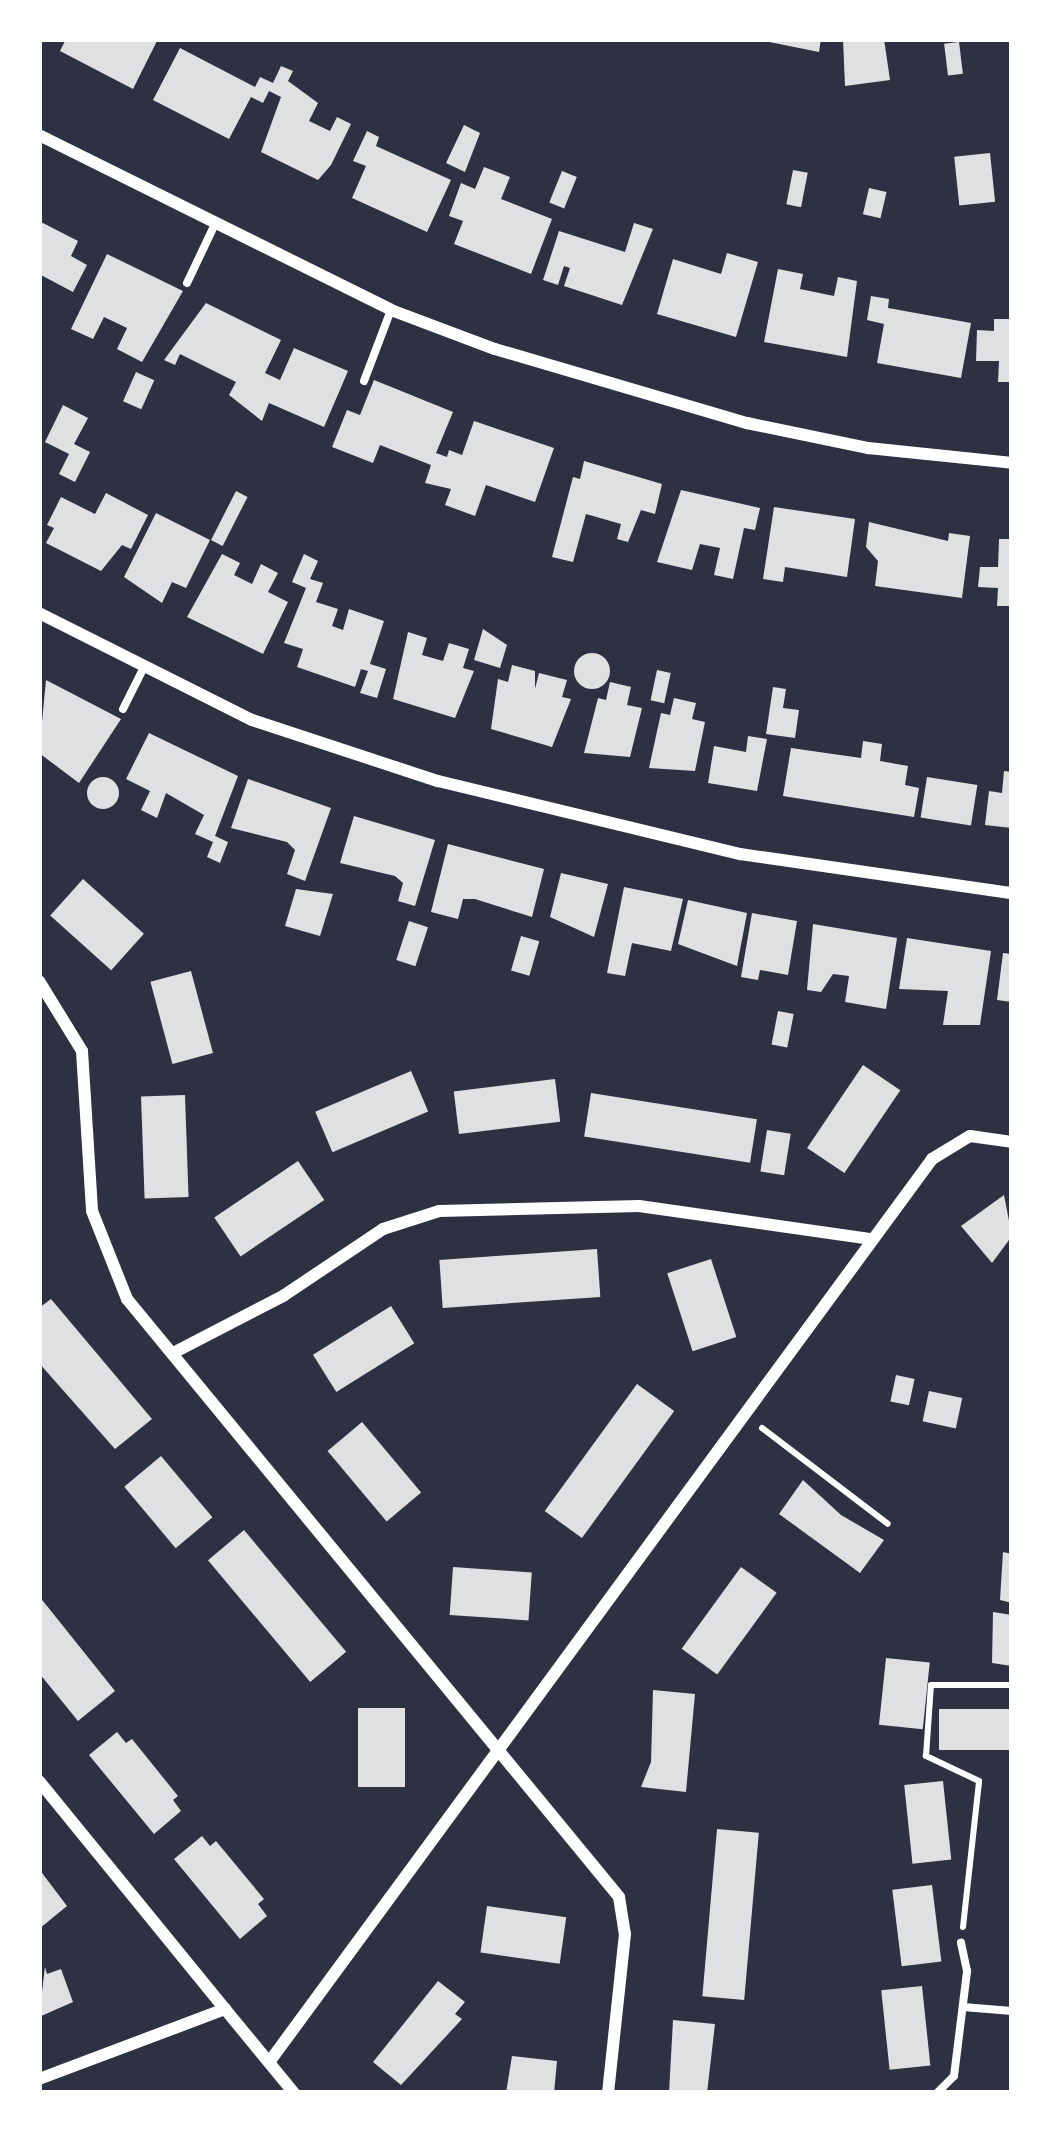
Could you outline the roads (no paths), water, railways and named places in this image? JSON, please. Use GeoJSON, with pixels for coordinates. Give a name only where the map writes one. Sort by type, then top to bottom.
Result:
{"type":"FeatureCollection","features":[{"type":"Feature","properties":{"kind":"street"},"geometry":{"type":"LineString","coordinates":[[39,135],[391,310],[620,390],[868,448],[1012,463]]}},
{"type":"Feature","properties":{"kind":"street"},"geometry":{"type":"LineString","coordinates":[[39,613],[285,732],[531,808],[740,854],[1012,893]]}},
{"type":"Feature","properties":{"kind":"street"},"geometry":{"type":"LineString","coordinates":[[39,981],[73,1028],[87,1071],[87,1180],[101,1245],[127,1299],[598,1870],[624,1912],[608,2093]]}},
{"type":"Feature","properties":{"kind":"street"},"geometry":{"type":"LineString","coordinates":[[270,2061],[869,1239],[945,1146],[970,1136],[1012,1142]]}},
{"type":"Feature","properties":{"kind":"street"},"geometry":{"type":"LineString","coordinates":[[175,1352],[283,1296],[383,1229],[439,1211],[639,1206],[869,1239]]}},
{"type":"Feature","properties":{"kind":"street"},"geometry":{"type":"LineString","coordinates":[[39,1781],[294,2093]]}},
{"type":"Feature","properties":{"kind":"street"},"geometry":{"type":"LineString","coordinates":[[39,2079],[225,2009]]}},
{"type":"Feature","properties":{"kind":"lane"},"geometry":{"type":"LineString","coordinates":[[187,283],[215,224]]}},
{"type":"Feature","properties":{"kind":"lane"},"geometry":{"type":"LineString","coordinates":[[364,381],[391,310]]}},
{"type":"Feature","properties":{"kind":"lane"},"geometry":{"type":"LineString","coordinates":[[123,709],[145,667]]}},
{"type":"Feature","properties":{"kind":"lane"},"geometry":{"type":"LineString","coordinates":[[937,2093],[954,2076],[963,2007],[962,1943]]}},
{"type":"Feature","properties":{"kind":"lane"},"geometry":{"type":"LineString","coordinates":[[963,2007],[1012,2011]]}}]}
